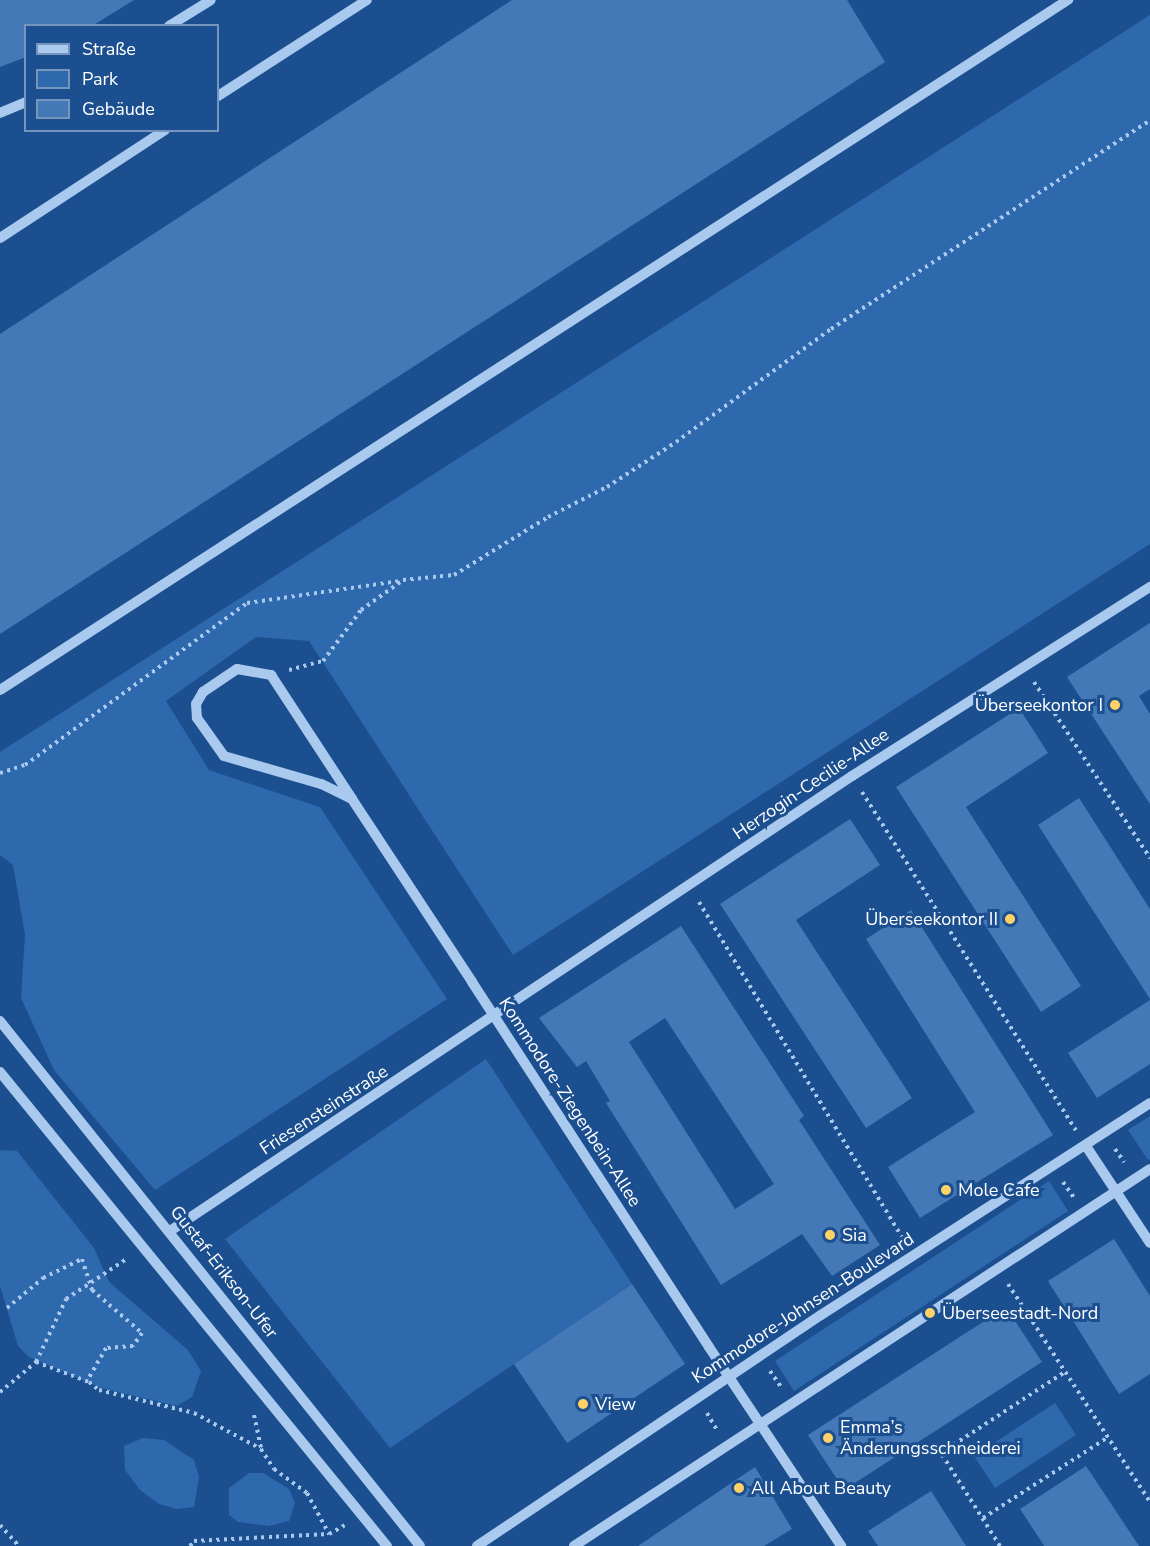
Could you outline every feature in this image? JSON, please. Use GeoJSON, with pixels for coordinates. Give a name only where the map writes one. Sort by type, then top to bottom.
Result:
{"type":"FeatureCollection","features":[{"type":"Feature","properties":{"kind":"street"},"geometry":{"type":"LineString","coordinates":[[173,24],[211,0]]}},
{"type":"Feature","properties":{"kind":"street"},"geometry":{"type":"LineString","coordinates":[[219,95],[367,0]]}},
{"type":"Feature","properties":{"kind":"street"},"geometry":{"type":"LineString","coordinates":[[0,690],[1068,0]]}},
{"type":"Feature","properties":{"kind":"street"},"geometry":{"type":"LineString","coordinates":[[0,113],[24,103]]}},
{"type":"Feature","properties":{"kind":"street"},"geometry":{"type":"LineString","coordinates":[[0,238],[162,132]]}},
{"type":"Feature","properties":{"kind":"street","name":"Herzogin-Cecilie-Allee"},"geometry":{"type":"LineString","coordinates":[[495,1017],[852,776],[1150,587]]}},
{"type":"Feature","properties":{"kind":"street"},"geometry":{"type":"LineString","coordinates":[[271,675],[237,669],[203,692],[196,704],[197,718],[209,739],[230,760],[321,784],[352,799]]}},
{"type":"Feature","properties":{"kind":"street","name":"Kommodore-Ziegenbein-Allee"},"geometry":{"type":"LineString","coordinates":[[271,675],[841,1546]]}},
{"type":"Feature","properties":{"kind":"street","name":"Friesensteinstraße"},"geometry":{"type":"LineString","coordinates":[[170,1231],[495,1017]]}},
{"type":"Feature","properties":{"kind":"street","name":"Gustaf-Erikson-Ufer"},"geometry":{"type":"LineString","coordinates":[[0,1021],[420,1546]]}},
{"type":"Feature","properties":{"kind":"street"},"geometry":{"type":"LineString","coordinates":[[0,1072],[387,1546]]}},
{"type":"Feature","properties":{"kind":"street","name":"Kommodore-Johnsen-Boulevard"},"geometry":{"type":"LineString","coordinates":[[477,1546],[728,1376],[1150,1104]]}},
{"type":"Feature","properties":{"kind":"street"},"geometry":{"type":"LineString","coordinates":[[1086,1146],[1150,1243]]}},
{"type":"Feature","properties":{"kind":"street"},"geometry":{"type":"LineString","coordinates":[[574,1546],[1150,1169]]}},
{"type":"Feature","properties":{"kind":"path"},"geometry":{"type":"LineString","coordinates":[[0,773],[25,765],[247,603],[403,580],[454,575],[548,517],[607,487],[676,442],[840,323],[1150,120]]}},
{"type":"Feature","properties":{"kind":"path"},"geometry":{"type":"LineString","coordinates":[[271,675],[323,661],[361,610],[403,580]]}},
{"type":"Feature","properties":{"kind":"path"},"geometry":{"type":"LineString","coordinates":[[1023,666],[1150,858]]}},
{"type":"Feature","properties":{"kind":"path"},"geometry":{"type":"LineString","coordinates":[[852,776],[1086,1146]]}},
{"type":"Feature","properties":{"kind":"path"},"geometry":{"type":"LineString","coordinates":[[689,886],[913,1256]]}},
{"type":"Feature","properties":{"kind":"path"},"geometry":{"type":"LineString","coordinates":[[1104,1133],[1136,1178]]}},
{"type":"Feature","properties":{"kind":"path"},"geometry":{"type":"LineString","coordinates":[[1052,1167],[1084,1212]]}},
{"type":"Feature","properties":{"kind":"path"},"geometry":{"type":"LineString","coordinates":[[0,1392],[36,1362],[66,1299],[128,1258]]}},
{"type":"Feature","properties":{"kind":"path"},"geometry":{"type":"LineString","coordinates":[[7,1308],[43,1278],[75,1259],[84,1261],[92,1290],[142,1333],[133,1346],[106,1348],[87,1381]]}},
{"type":"Feature","properties":{"kind":"path"},"geometry":{"type":"LineString","coordinates":[[998,1269],[1150,1502]]}},
{"type":"Feature","properties":{"kind":"path"},"geometry":{"type":"LineString","coordinates":[[760,1355],[791,1404]]}},
{"type":"Feature","properties":{"kind":"path"},"geometry":{"type":"LineString","coordinates":[[36,1362],[87,1381],[99,1390],[194,1413],[261,1449]]}},
{"type":"Feature","properties":{"kind":"path"},"geometry":{"type":"LineString","coordinates":[[1000,1546],[941,1453],[1065,1372]]}},
{"type":"Feature","properties":{"kind":"path"},"geometry":{"type":"LineString","coordinates":[[696,1398],[728,1445]]}},
{"type":"Feature","properties":{"kind":"path"},"geometry":{"type":"LineString","coordinates":[[253,1410],[261,1449],[274,1469],[307,1493],[329,1534]]}},
{"type":"Feature","properties":{"kind":"path"},"geometry":{"type":"LineString","coordinates":[[983,1518],[1108,1437]]}},
{"type":"Feature","properties":{"kind":"path"},"geometry":{"type":"LineString","coordinates":[[190,1546],[194,1541],[329,1534],[360,1515]]}},
{"type":"Feature","properties":{"kind":"path"},"geometry":{"type":"LineString","coordinates":[[0,1525],[19,1546]]}},
{"type":"Feature","properties":{"kind":"green space"},"geometry":{"type":"Polygon","coordinates":[[[1150,15],[1150,544],[513,955],[309,641],[256,637],[166,701],[209,770],[320,807],[447,999],[155,1190],[54,1070],[21,998],[25,935],[13,865],[0,855],[0,752],[1150,15]]]}},
{"type":"Feature","properties":{"kind":"green space"},"geometry":{"type":"Polygon","coordinates":[[[486,1059],[632,1284],[390,1448],[225,1239],[486,1059]]]}},
{"type":"Feature","properties":{"kind":"green space"},"geometry":{"type":"Polygon","coordinates":[[[1150,1116],[1150,1159],[1148,1160],[1128,1130],[1150,1116]]]}},
{"type":"Feature","properties":{"kind":"green space"},"geometry":{"type":"Polygon","coordinates":[[[0,1150],[17,1151],[94,1248],[109,1282],[188,1350],[201,1371],[192,1397],[177,1406],[101,1388],[29,1357],[18,1346],[0,1286],[0,1150]]]}},
{"type":"Feature","properties":{"kind":"green space"},"geometry":{"type":"Polygon","coordinates":[[[1049,1181],[1068,1211],[794,1391],[775,1361],[1049,1181]]]}},
{"type":"Feature","properties":{"kind":"green space"},"geometry":{"type":"Polygon","coordinates":[[[1055,1403],[1076,1435],[995,1488],[974,1456],[1055,1403]]]}},
{"type":"Feature","properties":{"kind":"green space"},"geometry":{"type":"Polygon","coordinates":[[[143,1438],[164,1440],[194,1460],[199,1477],[194,1507],[177,1509],[159,1504],[140,1490],[125,1470],[124,1446],[143,1438]]]}},
{"type":"Feature","properties":{"kind":"green space"},"geometry":{"type":"Polygon","coordinates":[[[249,1473],[263,1473],[289,1489],[295,1503],[289,1521],[269,1526],[238,1522],[229,1515],[229,1488],[249,1473]]]}},
{"type":"Feature","properties":{"kind":"building"},"geometry":{"type":"Polygon","coordinates":[[[0,0],[134,0],[95,24],[24,24],[24,58],[0,67],[0,0]]]}},
{"type":"Feature","properties":{"kind":"building"},"geometry":{"type":"Polygon","coordinates":[[[512,0],[847,0],[885,62],[0,634],[0,334],[512,0]]]}},
{"type":"Feature","properties":{"kind":"building","name":"Überseekontor I"},"geometry":{"type":"Polygon","coordinates":[[[1150,623],[1150,689],[1139,696],[1150,714],[1150,804],[1067,677],[1150,623]]]}},
{"type":"Feature","properties":{"kind":"building","name":"Überseekontor II"},"geometry":{"type":"Polygon","coordinates":[[[1019,708],[1048,753],[966,807],[1081,986],[1041,1012],[896,787],[1019,708]]]}},
{"type":"Feature","properties":{"kind":"building"},"geometry":{"type":"Polygon","coordinates":[[[1079,798],[1150,909],[1150,999],[1038,825],[1079,798]]]}},
{"type":"Feature","properties":{"kind":"building"},"geometry":{"type":"Polygon","coordinates":[[[850,819],[880,865],[796,920],[912,1098],[866,1128],[720,904],[850,819]]]}},
{"type":"Feature","properties":{"kind":"building"},"geometry":{"type":"Polygon","coordinates":[[[911,910],[1053,1135],[920,1218],[888,1167],[975,1112],[866,939],[911,910]]]}},
{"type":"Feature","properties":{"kind":"building"},"geometry":{"type":"Polygon","coordinates":[[[681,926],[804,1116],[799,1120],[880,1245],[832,1276],[802,1234],[721,1285],[606,1103],[610,1101],[586,1061],[577,1067],[539,1018],[681,926]],[[665,1018],[629,1042],[735,1209],[774,1184],[665,1018]]]}},
{"type":"Feature","properties":{"kind":"building"},"geometry":{"type":"Polygon","coordinates":[[[1150,1000],[1150,1064],[1097,1098],[1068,1053],[1150,1000]]]}},
{"type":"Feature","properties":{"kind":"building"},"geometry":{"type":"Polygon","coordinates":[[[1114,1239],[1150,1296],[1150,1374],[1119,1394],[1048,1281],[1114,1239]]]}},
{"type":"Feature","properties":{"kind":"building","name":"View"},"geometry":{"type":"Polygon","coordinates":[[[632,1284],[685,1364],[567,1443],[514,1364],[632,1284]]]}},
{"type":"Feature","properties":{"kind":"building"},"geometry":{"type":"Polygon","coordinates":[[[1006,1307],[1042,1362],[844,1490],[808,1435],[1006,1307]]]}},
{"type":"Feature","properties":{"kind":"building"},"geometry":{"type":"Polygon","coordinates":[[[1086,1466],[1139,1546],[1044,1546],[1020,1509],[1086,1466]]]}},
{"type":"Feature","properties":{"kind":"building"},"geometry":{"type":"Polygon","coordinates":[[[755,1467],[792,1529],[764,1546],[638,1546],[755,1467]]]}},
{"type":"Feature","properties":{"kind":"building"},"geometry":{"type":"Polygon","coordinates":[[[931,1491],[966,1546],[878,1546],[868,1531],[931,1491]]]}},
{"type":"Feature","properties":{"kind":"place","name":"Überseekontor I"},"geometry":{"type":"Point","coordinates":[1115,705]}},
{"type":"Feature","properties":{"kind":"place","name":"Überseekontor II"},"geometry":{"type":"Point","coordinates":[1010,919]}},
{"type":"Feature","properties":{"kind":"place","name":"Mole Cafe"},"geometry":{"type":"Point","coordinates":[946,1190]}},
{"type":"Feature","properties":{"kind":"place","name":"Sia"},"geometry":{"type":"Point","coordinates":[830,1235]}},
{"type":"Feature","properties":{"kind":"place","name":"Überseestadt-Nord"},"geometry":{"type":"Point","coordinates":[930,1313]}},
{"type":"Feature","properties":{"kind":"place","name":"View"},"geometry":{"type":"Point","coordinates":[583,1404]}},
{"type":"Feature","properties":{"kind":"place","name":"Emma’s Änderungsschneiderei"},"geometry":{"type":"Point","coordinates":[828,1438]}},
{"type":"Feature","properties":{"kind":"place","name":"All About Beauty"},"geometry":{"type":"Point","coordinates":[739,1488]}}]}
